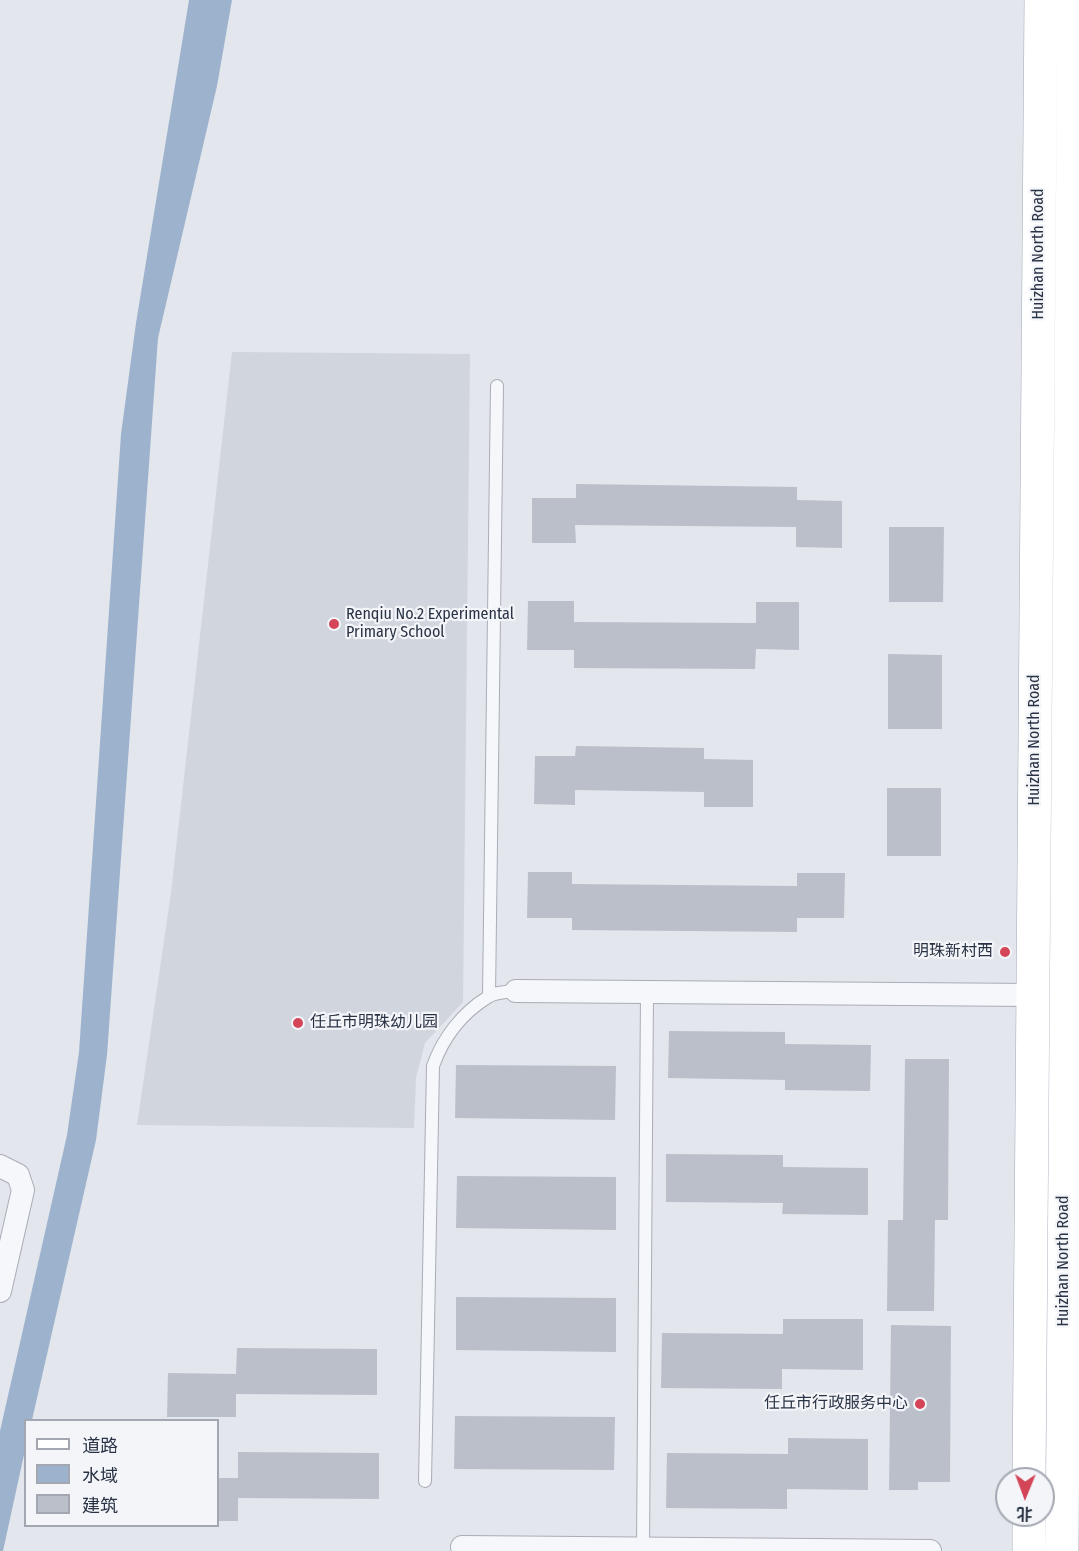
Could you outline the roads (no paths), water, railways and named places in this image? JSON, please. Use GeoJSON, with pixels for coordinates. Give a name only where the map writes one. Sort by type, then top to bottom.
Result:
{"type":"FeatureCollection","features":[{"type":"Feature","properties":{"kind":"main road","name":"Huizhan North Road"},"geometry":{"type":"LineString","coordinates":[[1029,1467],[1041,0]]}},
{"type":"Feature","properties":{"kind":"main road","name":"Huizhan North Road"},"geometry":{"type":"LineString","coordinates":[[1062,1551],[1071,1397],[1074,0]]}},
{"type":"Feature","properties":{"kind":"main road"},"geometry":{"type":"LineString","coordinates":[[1029,1527],[1029,1551]]}},
{"type":"Feature","properties":{"kind":"street"},"geometry":{"type":"LineString","coordinates":[[516,991],[1033,994]]}},
{"type":"Feature","properties":{"kind":"street"},"geometry":{"type":"LineString","coordinates":[[0,1166],[18,1175],[23,1190],[0,1291]]}},
{"type":"Feature","properties":{"kind":"street"},"geometry":{"type":"LineString","coordinates":[[462,1547],[930,1551]]}},
{"type":"Feature","properties":{"kind":"lane"},"geometry":{"type":"LineString","coordinates":[[489,995],[497,386]]}},
{"type":"Feature","properties":{"kind":"lane"},"geometry":{"type":"LineString","coordinates":[[425,1481],[433,1066],[440,1044],[489,995],[516,991]]}},
{"type":"Feature","properties":{"kind":"lane"},"geometry":{"type":"LineString","coordinates":[[643,1549],[648,992]]}},
{"type":"Feature","properties":{"kind":"water"},"geometry":{"type":"Polygon","coordinates":[[[189,0],[232,0],[217,86],[158,338],[107,1055],[96,1140],[32,1419],[24,1419],[24,1455],[3,1551],[0,1551],[0,1431],[67,1135],[79,1052],[121,434],[136,323],[189,0]]]}},
{"type":"Feature","properties":{"kind":"place","name":"Renqiu No.2 Experimental Primary School"},"geometry":{"type":"Point","coordinates":[334,624]}},
{"type":"Feature","properties":{"kind":"place","name":"明珠新村西"},"geometry":{"type":"Point","coordinates":[1005,952]}},
{"type":"Feature","properties":{"kind":"place","name":"任丘市明珠幼儿园"},"geometry":{"type":"Point","coordinates":[298,1023]}},
{"type":"Feature","properties":{"kind":"place","name":"任丘市行政服务中心"},"geometry":{"type":"Point","coordinates":[920,1404]}}]}
